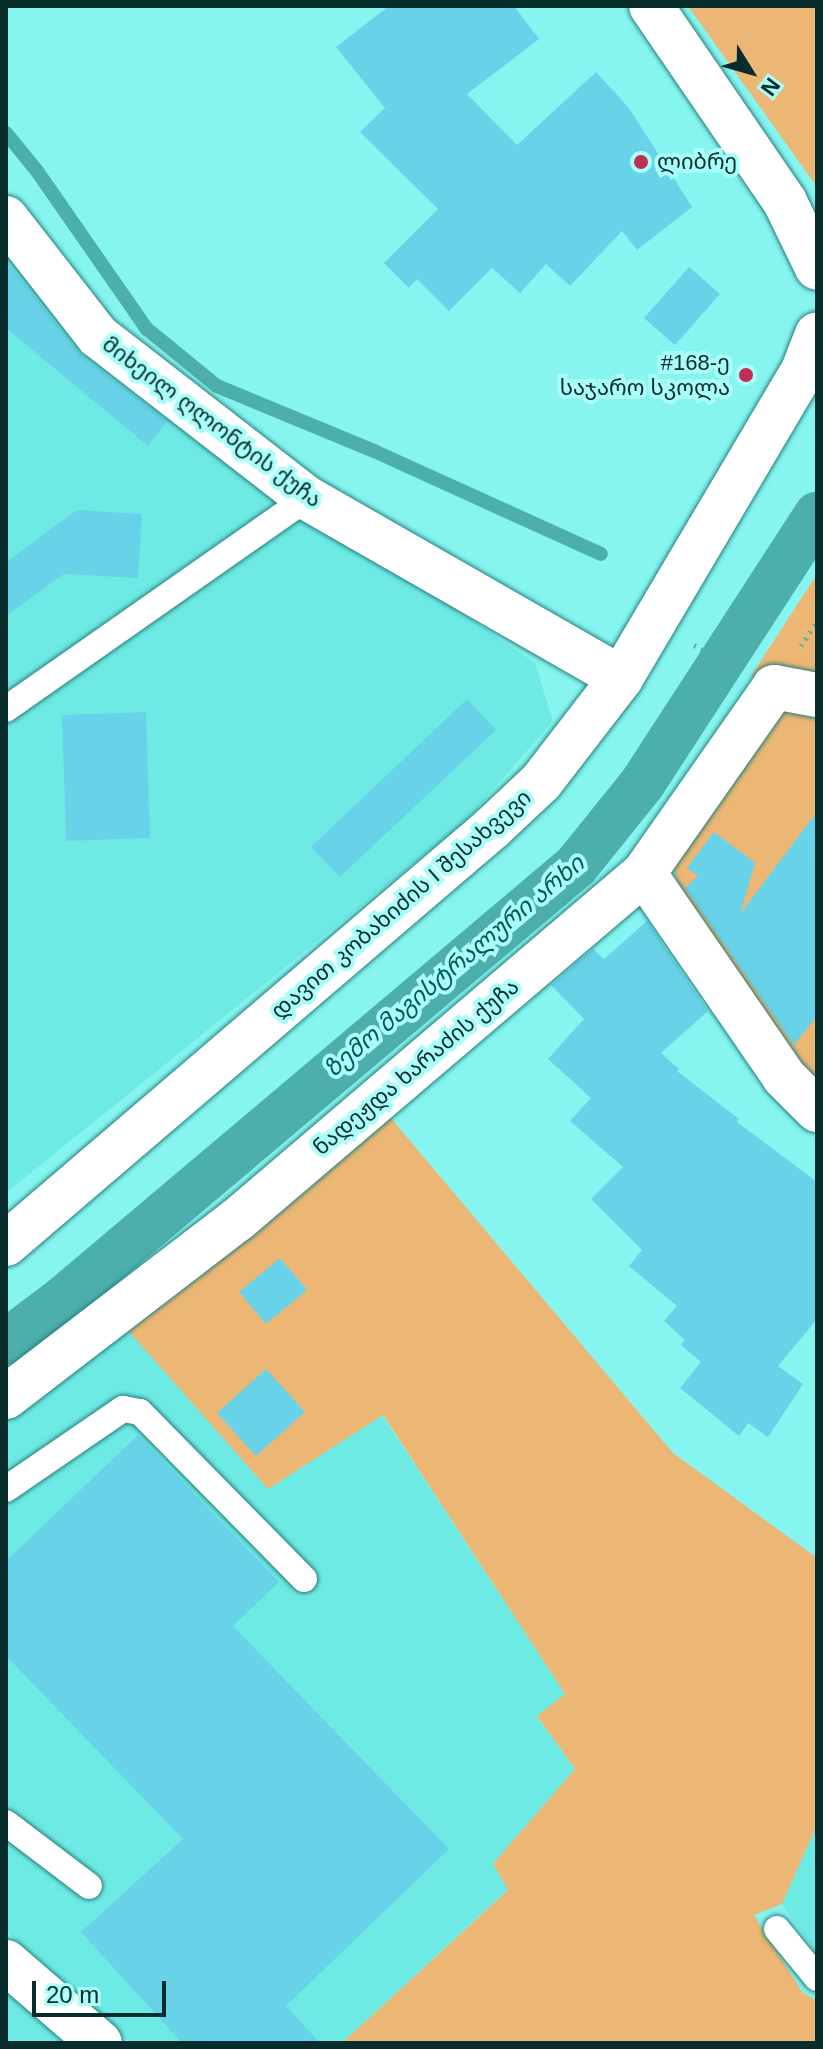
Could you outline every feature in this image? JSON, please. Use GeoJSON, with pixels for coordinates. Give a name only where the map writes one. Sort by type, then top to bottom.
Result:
{"type":"FeatureCollection","features":[{"type":"Feature","properties":{"kind":"street"},"geometry":{"type":"LineString","coordinates":[[651,6],[785,202],[817,268]]}},
{"type":"Feature","properties":{"kind":"street","name":"მიხეილ ღლონტის ქუჩა"},"geometry":{"type":"LineString","coordinates":[[6,218],[98,336],[307,498],[621,678]]}},
{"type":"Feature","properties":{"kind":"street","name":"დავით კობახიძის I შესახვევი"},"geometry":{"type":"LineString","coordinates":[[6,1244],[492,828],[541,782],[621,678],[804,368],[817,334]]}},
{"type":"Feature","properties":{"kind":"street"},"geometry":{"type":"LineString","coordinates":[[756,678],[817,695]]}},
{"type":"Feature","properties":{"kind":"street","name":"ნადეჟდა ხარაძის ქუჩა"},"geometry":{"type":"LineString","coordinates":[[6,1397],[237,1220],[644,873],[756,678]]}},
{"type":"Feature","properties":{"kind":"street"},"geometry":{"type":"LineString","coordinates":[[644,873],[784,1077],[817,1110]]}},
{"type":"Feature","properties":{"kind":"street"},"geometry":{"type":"LineString","coordinates":[[6,1962],[100,2043]]}},
{"type":"Feature","properties":{"kind":"lane"},"geometry":{"type":"LineString","coordinates":[[6,709],[307,498]]}},
{"type":"Feature","properties":{"kind":"lane"},"geometry":{"type":"LineString","coordinates":[[6,1489],[123,1409],[140,1412],[304,1579]]}},
{"type":"Feature","properties":{"kind":"lane"},"geometry":{"type":"LineString","coordinates":[[6,1823],[89,1886]]}},
{"type":"Feature","properties":{"kind":"lane"},"geometry":{"type":"LineString","coordinates":[[777,1929],[817,1978]]}},
{"type":"Feature","properties":{"kind":"path"},"geometry":{"type":"LineString","coordinates":[[699,647],[756,678]]}},
{"type":"Feature","properties":{"kind":"shaded area"},"geometry":{"type":"Polygon","coordinates":[[[688,6],[817,6],[817,187],[688,6]]]}},
{"type":"Feature","properties":{"kind":"shaded area"},"geometry":{"type":"Polygon","coordinates":[[[6,246],[377,555],[535,663],[553,721],[465,822],[6,1193],[6,246]]]}},
{"type":"Feature","properties":{"kind":"shaded area"},"geometry":{"type":"Polygon","coordinates":[[[817,574],[817,675],[759,680],[751,676],[817,574]]]}},
{"type":"Feature","properties":{"kind":"shaded area"},"geometry":{"type":"Polygon","coordinates":[[[768,704],[817,713],[817,1090],[678,894],[673,860],[768,704]]]}},
{"type":"Feature","properties":{"kind":"shaded area"},"geometry":{"type":"Polygon","coordinates":[[[384,1110],[673,1453],[817,1558],[817,1825],[782,1904],[754,1915],[802,1992],[817,2001],[817,2043],[342,2043],[508,1890],[493,1864],[575,1769],[537,1716],[565,1694],[383,1415],[268,1489],[125,1327],[384,1110]]]}},
{"type":"Feature","properties":{"kind":"shaded area"},"geometry":{"type":"Polygon","coordinates":[[[125,1327],[382,1415],[565,1694],[537,1717],[575,1769],[494,1864],[508,1889],[342,2043],[130,2043],[6,1931],[6,1412],[125,1327]]]}},
{"type":"Feature","properties":{"kind":"shaded area"},"geometry":{"type":"Polygon","coordinates":[[[817,1825],[817,1954],[782,1904],[817,1825]]]}},
{"type":"Feature","properties":{"kind":"shaded area"},"geometry":{"type":"Polygon","coordinates":[[[6,1990],[69,2043],[6,2043],[6,1990]]]}},
{"type":"Feature","properties":{"kind":"building"},"geometry":{"type":"Polygon","coordinates":[[[389,6],[514,6],[539,39],[467,94],[517,145],[596,72],[629,108],[692,207],[637,250],[622,231],[570,286],[546,264],[520,293],[492,268],[449,311],[417,279],[409,288],[384,263],[438,209],[360,132],[385,108],[336,47],[389,6]]]}},
{"type":"Feature","properties":{"kind":"building"},"geometry":{"type":"Polygon","coordinates":[[[6,261],[82,356],[167,421],[148,446],[6,328],[6,261]]]}},
{"type":"Feature","properties":{"kind":"building"},"geometry":{"type":"Polygon","coordinates":[[[689,267],[720,294],[675,345],[644,318],[689,267]]]}},
{"type":"Feature","properties":{"kind":"building"},"geometry":{"type":"Polygon","coordinates":[[[77,510],[142,514],[138,578],[64,574],[6,616],[6,562],[77,510]]]}},
{"type":"Feature","properties":{"kind":"building"},"geometry":{"type":"Polygon","coordinates":[[[467,699],[496,730],[340,877],[311,847],[467,699]]]}},
{"type":"Feature","properties":{"kind":"building"},"geometry":{"type":"Polygon","coordinates":[[[146,712],[150,838],[66,841],[62,715],[146,712]]]}},
{"type":"Feature","properties":{"kind":"building"},"geometry":{"type":"Polygon","coordinates":[[[817,812],[817,1016],[794,1045],[685,888],[698,876],[687,868],[714,832],[755,863],[740,914],[817,812]]]}},
{"type":"Feature","properties":{"kind":"building"},"geometry":{"type":"Polygon","coordinates":[[[647,921],[708,1011],[661,1053],[679,1069],[677,1071],[739,1119],[737,1122],[817,1182],[817,1319],[778,1366],[803,1384],[768,1437],[748,1423],[739,1436],[680,1388],[701,1362],[681,1345],[685,1340],[664,1321],[677,1306],[629,1266],[642,1250],[591,1199],[623,1167],[570,1121],[591,1098],[548,1059],[584,1019],[551,985],[593,949],[604,959],[647,921]]]}},
{"type":"Feature","properties":{"kind":"building"},"geometry":{"type":"Polygon","coordinates":[[[280,1258],[307,1290],[266,1324],[239,1292],[280,1258]]]}},
{"type":"Feature","properties":{"kind":"building"},"geometry":{"type":"Polygon","coordinates":[[[266,1369],[305,1412],[256,1456],[217,1413],[266,1369]]]}},
{"type":"Feature","properties":{"kind":"building"},"geometry":{"type":"Polygon","coordinates":[[[138,1435],[279,1582],[233,1626],[449,1849],[286,2006],[320,2043],[182,2043],[81,1932],[183,1839],[6,1656],[6,1561],[138,1435]]]}},
{"type":"Feature","properties":{"kind":"waterway"},"geometry":{"type":"LineString","coordinates":[[6,133],[37,171],[147,329],[217,386],[374,451],[601,554]]}},
{"type":"Feature","properties":{"kind":"waterway","name":"ზემო მაგისტრალური არხი"},"geometry":{"type":"LineString","coordinates":[[6,1342],[63,1299],[576,866],[642,784],[817,515]]}},
{"type":"Feature","properties":{"kind":"place","name":"ლიბრე"},"geometry":{"type":"Point","coordinates":[641,162]}},
{"type":"Feature","properties":{"kind":"place","name":"#168-ე საჯარო სკოლა"},"geometry":{"type":"Point","coordinates":[746,375]}}]}
